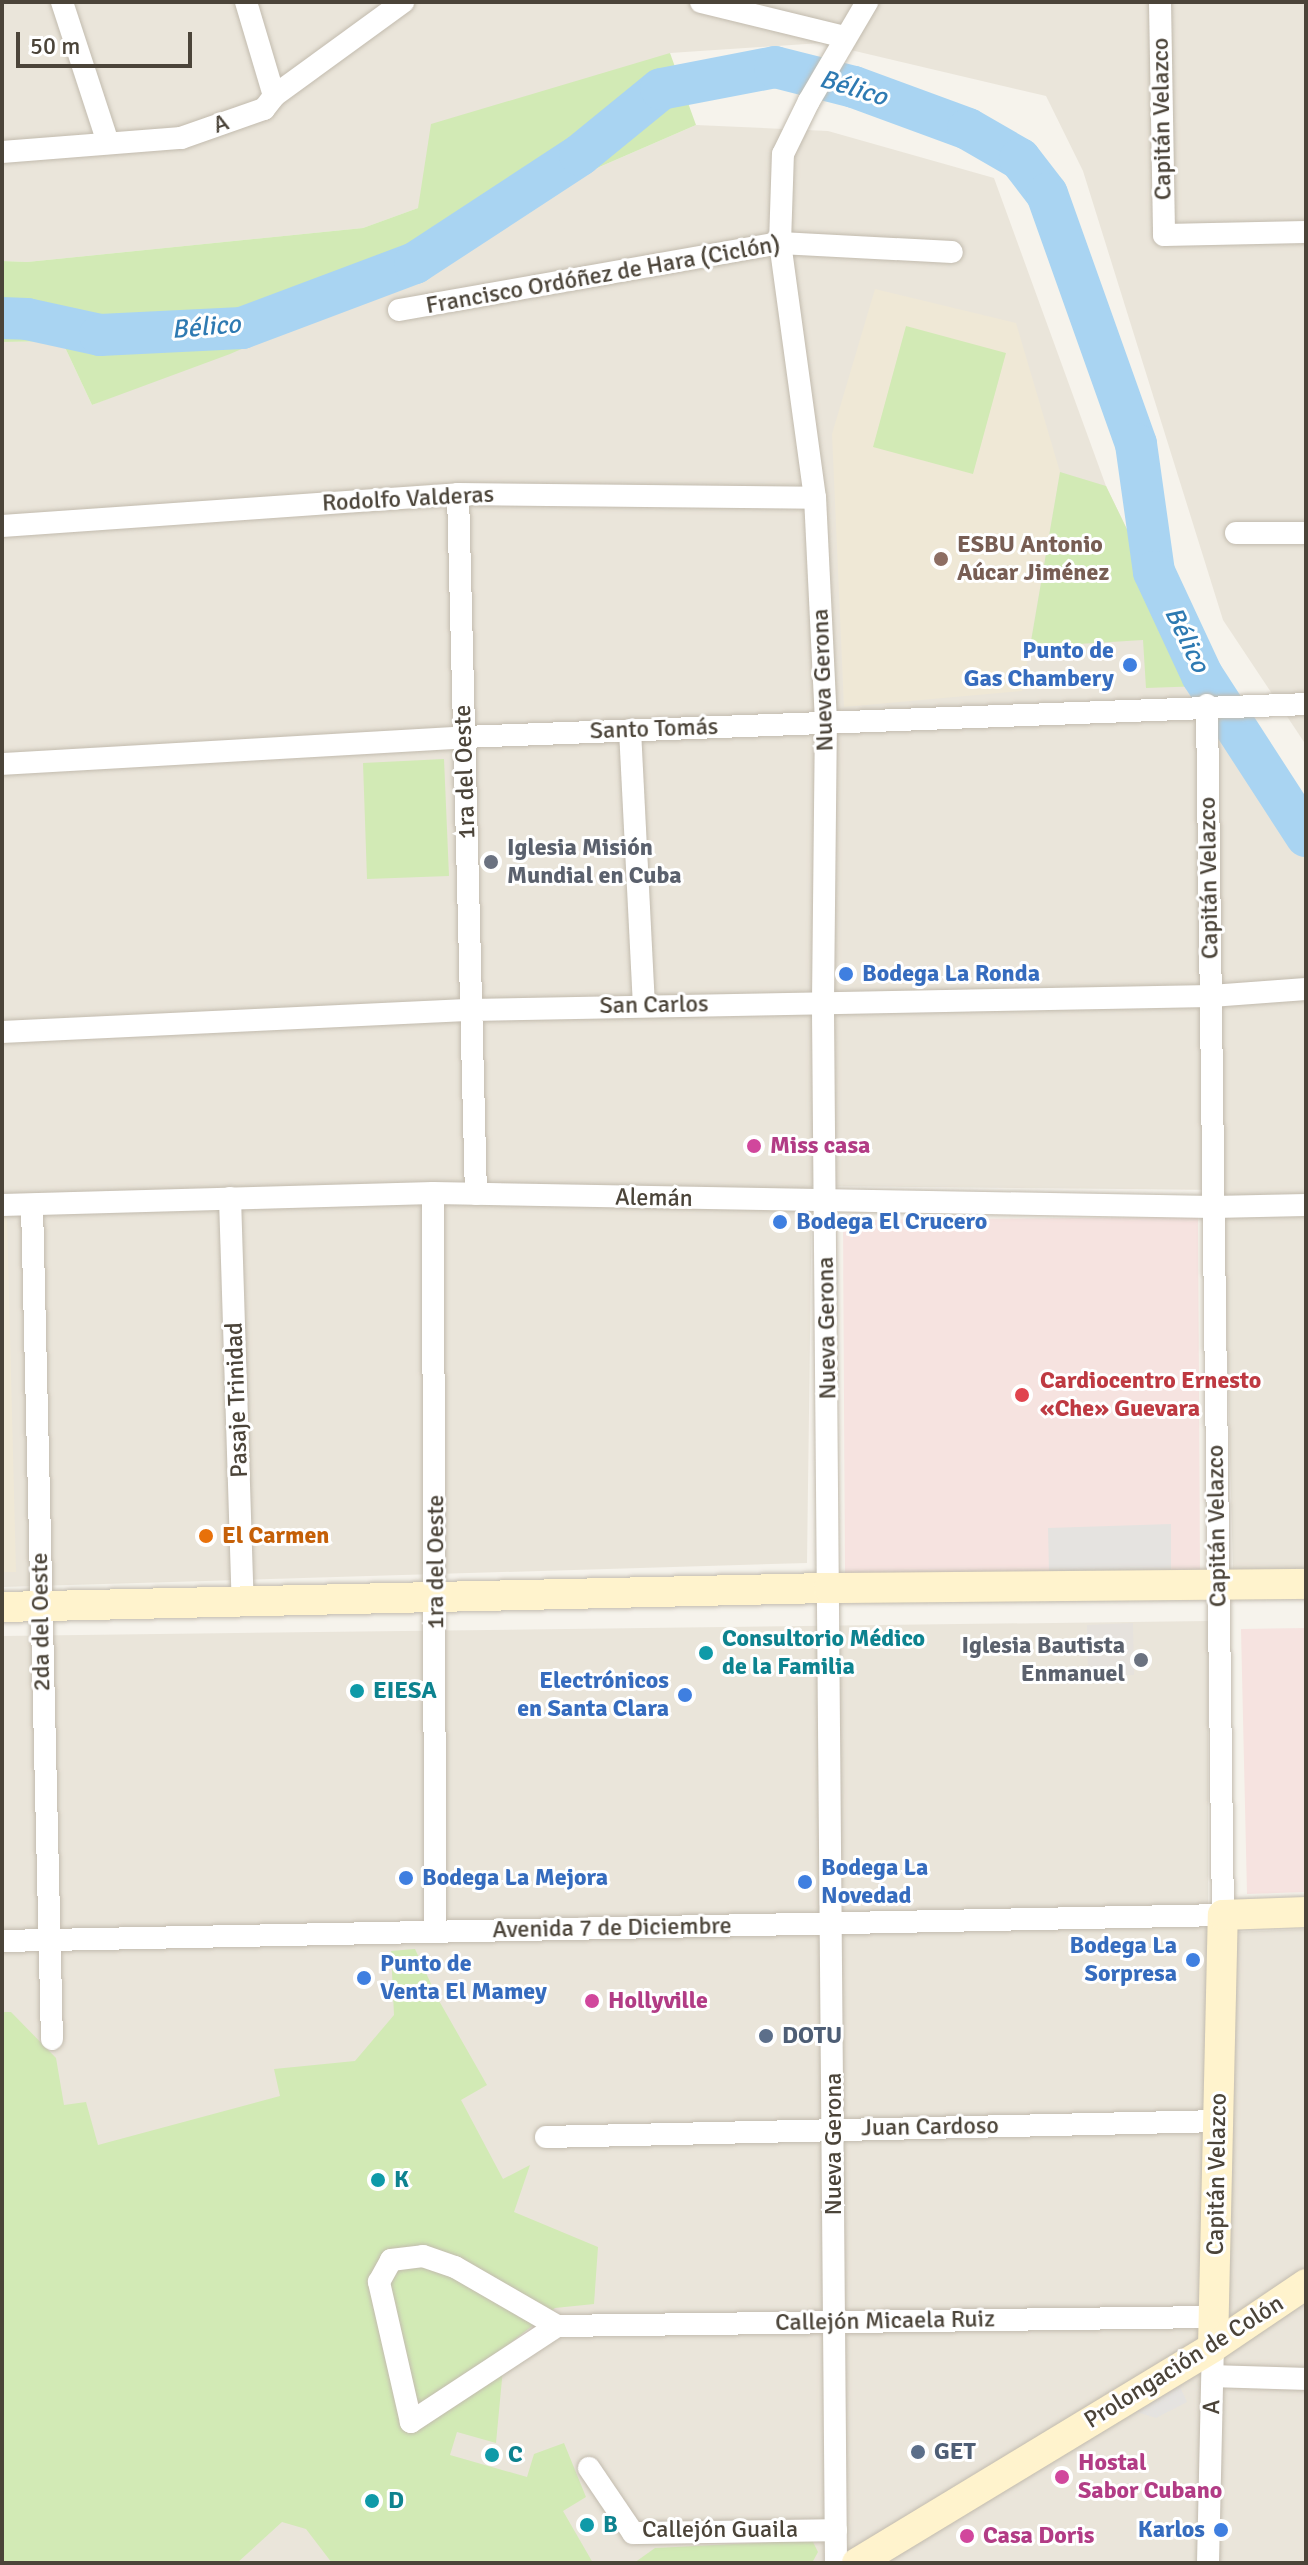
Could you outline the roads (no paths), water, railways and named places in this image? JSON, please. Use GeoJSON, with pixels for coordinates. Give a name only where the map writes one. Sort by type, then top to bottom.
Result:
{"type":"FeatureCollection","features":[{"type":"Feature","properties":{"kind":"main road"},"geometry":{"type":"LineString","coordinates":[[1218,1595],[1306,1584]]}},
{"type":"Feature","properties":{"kind":"main road"},"geometry":{"type":"LineString","coordinates":[[2,1607],[41,1614],[436,1604],[1218,1595],[1306,1604]]}},
{"type":"Feature","properties":{"kind":"main road"},"geometry":{"type":"LineString","coordinates":[[2,1623],[41,1614],[243,1602],[436,1604]]}},
{"type":"Feature","properties":{"kind":"main road"},"geometry":{"type":"LineString","coordinates":[[1223,1915],[1306,1912]]}},
{"type":"Feature","properties":{"kind":"main road","name":"Capitán Velazco"},"geometry":{"type":"LineString","coordinates":[[1213,2362],[1223,1915]]}},
{"type":"Feature","properties":{"kind":"main road","name":"Prolongación de Colón"},"geometry":{"type":"LineString","coordinates":[[857,2563],[1213,2362],[1306,2284]]}},
{"type":"Feature","properties":{"kind":"street"},"geometry":{"type":"LineString","coordinates":[[62,2],[108,143]]}},
{"type":"Feature","properties":{"kind":"street"},"geometry":{"type":"LineString","coordinates":[[246,2],[274,96]]}},
{"type":"Feature","properties":{"kind":"street","name":"A"},"geometry":{"type":"LineString","coordinates":[[2,152],[181,138],[264,109],[274,96],[403,2]]}},
{"type":"Feature","properties":{"kind":"street"},"geometry":{"type":"LineString","coordinates":[[701,2],[842,43]]}},
{"type":"Feature","properties":{"kind":"street","name":"Nueva Gerona"},"geometry":{"type":"LineString","coordinates":[[836,2563],[823,1001],[826,722],[815,498],[780,243],[783,154],[809,101],[867,2]]}},
{"type":"Feature","properties":{"kind":"street","name":"Capitán Velazco"},"geometry":{"type":"LineString","coordinates":[[1160,2],[1164,235],[1306,232]]}},
{"type":"Feature","properties":{"kind":"street","name":"Francisco Ordóñez de Hara (Ciclón)"},"geometry":{"type":"LineString","coordinates":[[399,310],[780,243],[952,252]]}},
{"type":"Feature","properties":{"kind":"street","name":"Rodolfo Valderas"},"geometry":{"type":"LineString","coordinates":[[2,526],[458,494],[815,498]]}},
{"type":"Feature","properties":{"kind":"street","name":"1ra del Oeste"},"geometry":{"type":"LineString","coordinates":[[458,494],[476,1194]]}},
{"type":"Feature","properties":{"kind":"street"},"geometry":{"type":"LineString","coordinates":[[1236,533],[1306,533]]}},
{"type":"Feature","properties":{"kind":"street","name":"Santo Tomás"},"geometry":{"type":"LineString","coordinates":[[2,764],[464,737],[1207,705],[1306,704]]}},
{"type":"Feature","properties":{"kind":"street","name":"Capitán Velazco"},"geometry":{"type":"LineString","coordinates":[[1207,705],[1223,1915]]}},
{"type":"Feature","properties":{"kind":"street"},"geometry":{"type":"LineString","coordinates":[[630,730],[644,1004]]}},
{"type":"Feature","properties":{"kind":"street","name":"San Carlos"},"geometry":{"type":"LineString","coordinates":[[2,1032],[644,1004],[1211,996],[1306,989]]}},
{"type":"Feature","properties":{"kind":"street","name":"1ra del Oeste"},"geometry":{"type":"LineString","coordinates":[[433,1193],[435,1932]]}},
{"type":"Feature","properties":{"kind":"street","name":"Alemán"},"geometry":{"type":"LineString","coordinates":[[2,1205],[433,1193],[1213,1207],[1306,1205]]}},
{"type":"Feature","properties":{"kind":"street","name":"Pasaje Trinidad"},"geometry":{"type":"LineString","coordinates":[[230,1198],[243,1602]]}},
{"type":"Feature","properties":{"kind":"street","name":"2da del Oeste"},"geometry":{"type":"LineString","coordinates":[[32,1205],[52,2039]]}},
{"type":"Feature","properties":{"kind":"street","name":"Avenida 7 de Diciembre"},"geometry":{"type":"LineString","coordinates":[[2,1941],[1223,1915]]}},
{"type":"Feature","properties":{"kind":"street","name":"Juan Cardoso"},"geometry":{"type":"LineString","coordinates":[[546,2137],[1218,2121]]}},
{"type":"Feature","properties":{"kind":"street"},"geometry":{"type":"LineString","coordinates":[[423,2256],[455,2267],[557,2326],[411,2422],[379,2282],[391,2260],[423,2256]]}},
{"type":"Feature","properties":{"kind":"street","name":"Callejón Micaela Ruiz"},"geometry":{"type":"LineString","coordinates":[[557,2326],[1213,2317]]}},
{"type":"Feature","properties":{"kind":"street"},"geometry":{"type":"LineString","coordinates":[[1213,2362],[1306,2379]]}},
{"type":"Feature","properties":{"kind":"street","name":"A"},"geometry":{"type":"LineString","coordinates":[[1208,2563],[1213,2362]]}},
{"type":"Feature","properties":{"kind":"street","name":"Callejón Guaila"},"geometry":{"type":"LineString","coordinates":[[589,2468],[633,2533],[836,2530]]}},
{"type":"Feature","properties":{"kind":"waterway","name":"Bélico"},"geometry":{"type":"LineString","coordinates":[[2,318],[27,319],[100,335],[242,328],[415,263],[580,155],[661,89],[775,67],[854,87],[968,129],[1020,159],[1047,194],[1136,444],[1154,572],[1202,675],[1306,836]]}},
{"type":"Feature","properties":{"kind":"place","name":"ESBU Antonio Aúcar Jiménez"},"geometry":{"type":"Point","coordinates":[941,559]}},
{"type":"Feature","properties":{"kind":"place","name":"Punto de Gas Chambery"},"geometry":{"type":"Point","coordinates":[1130,665]}},
{"type":"Feature","properties":{"kind":"place","name":"Iglesia Misión Mundial en Cuba"},"geometry":{"type":"Point","coordinates":[491,862]}},
{"type":"Feature","properties":{"kind":"place","name":"Bodega La Ronda"},"geometry":{"type":"Point","coordinates":[846,974]}},
{"type":"Feature","properties":{"kind":"place","name":"Miss casa"},"geometry":{"type":"Point","coordinates":[754,1146]}},
{"type":"Feature","properties":{"kind":"place","name":"Bodega El Crucero"},"geometry":{"type":"Point","coordinates":[780,1222]}},
{"type":"Feature","properties":{"kind":"place","name":"Cardiocentro Ernesto «Che» Guevara"},"geometry":{"type":"Point","coordinates":[1022,1395]}},
{"type":"Feature","properties":{"kind":"place","name":"El Carmen"},"geometry":{"type":"Point","coordinates":[206,1536]}},
{"type":"Feature","properties":{"kind":"place","name":"Consultorio Médico de la Familia"},"geometry":{"type":"Point","coordinates":[706,1653]}},
{"type":"Feature","properties":{"kind":"place","name":"Iglesia Bautista Enmanuel"},"geometry":{"type":"Point","coordinates":[1141,1660]}},
{"type":"Feature","properties":{"kind":"place","name":"EIESA"},"geometry":{"type":"Point","coordinates":[357,1691]}},
{"type":"Feature","properties":{"kind":"place","name":"Electrónicos en Santa Clara"},"geometry":{"type":"Point","coordinates":[685,1695]}},
{"type":"Feature","properties":{"kind":"place","name":"Bodega La Mejora"},"geometry":{"type":"Point","coordinates":[406,1878]}},
{"type":"Feature","properties":{"kind":"place","name":"Bodega La Novedad"},"geometry":{"type":"Point","coordinates":[805,1882]}},
{"type":"Feature","properties":{"kind":"place","name":"Bodega La Sorpresa"},"geometry":{"type":"Point","coordinates":[1193,1960]}},
{"type":"Feature","properties":{"kind":"place","name":"Punto de Venta El Mamey"},"geometry":{"type":"Point","coordinates":[364,1978]}},
{"type":"Feature","properties":{"kind":"place","name":"Hollyville"},"geometry":{"type":"Point","coordinates":[592,2001]}},
{"type":"Feature","properties":{"kind":"place","name":"DOTU"},"geometry":{"type":"Point","coordinates":[766,2036]}},
{"type":"Feature","properties":{"kind":"place","name":"K"},"geometry":{"type":"Point","coordinates":[378,2180]}},
{"type":"Feature","properties":{"kind":"place","name":"GET"},"geometry":{"type":"Point","coordinates":[918,2452]}},
{"type":"Feature","properties":{"kind":"place","name":"C"},"geometry":{"type":"Point","coordinates":[492,2455]}},
{"type":"Feature","properties":{"kind":"place","name":"Hostal Sabor Cubano"},"geometry":{"type":"Point","coordinates":[1062,2477]}},
{"type":"Feature","properties":{"kind":"place","name":"D"},"geometry":{"type":"Point","coordinates":[372,2501]}},
{"type":"Feature","properties":{"kind":"place","name":"B"},"geometry":{"type":"Point","coordinates":[587,2525]}},
{"type":"Feature","properties":{"kind":"place","name":"Karlos"},"geometry":{"type":"Point","coordinates":[1221,2530]}},
{"type":"Feature","properties":{"kind":"place","name":"Casa Doris"},"geometry":{"type":"Point","coordinates":[967,2536]}}]}
